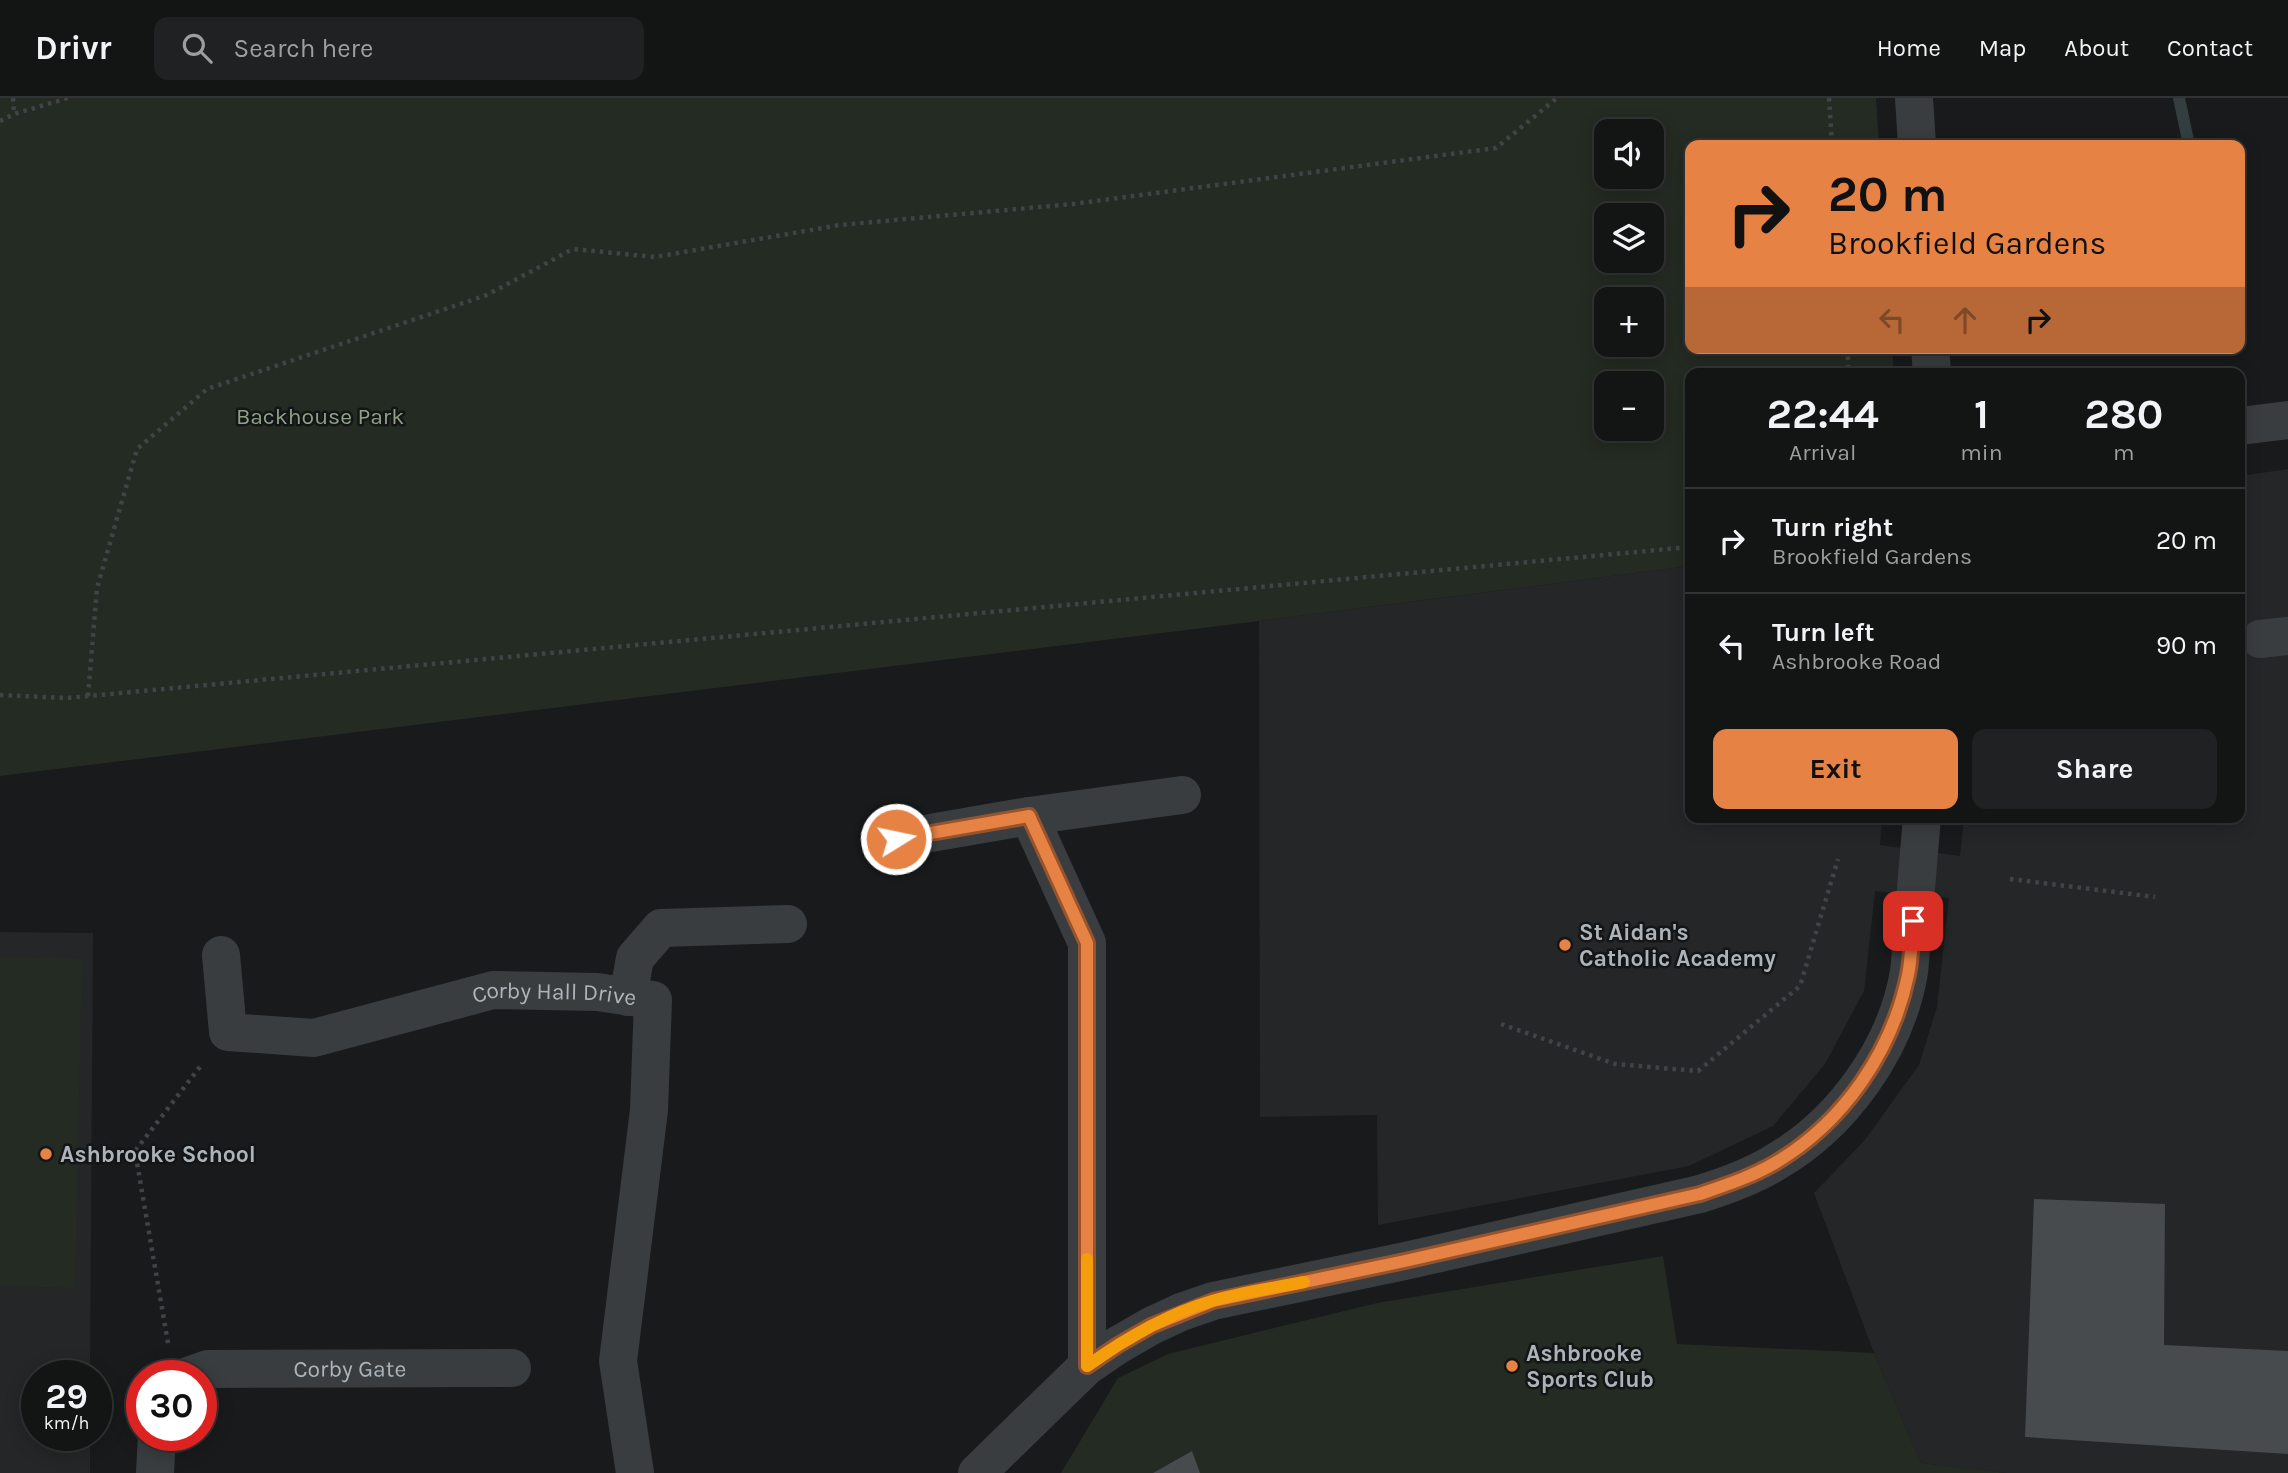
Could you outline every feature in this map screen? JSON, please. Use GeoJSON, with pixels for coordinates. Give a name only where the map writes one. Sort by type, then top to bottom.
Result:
{"type":"FeatureCollection","features":[{"type":"Feature","properties":{"kind":"street"},"geometry":{"type":"LineString","coordinates":[[1914,98],[1917,140]]}},
{"type":"Feature","properties":{"kind":"street"},"geometry":{"type":"LineString","coordinates":[[2245,425],[2288,420]]}},
{"type":"Feature","properties":{"kind":"street"},"geometry":{"type":"LineString","coordinates":[[896,839],[1029,816],[1182,796]]}},
{"type":"Feature","properties":{"kind":"street"},"geometry":{"type":"LineString","coordinates":[[1029,816],[1087,943],[1087,1366]]}},
{"type":"Feature","properties":{"kind":"street"},"geometry":{"type":"LineString","coordinates":[[978,1473],[1087,1366],[1151,1326],[1213,1301],[1405,1261],[1700,1194],[1739,1181],[1776,1163],[1809,1139],[1839,1111],[1864,1079],[1899,1010],[1909,972],[1921,823]]}},
{"type":"Feature","properties":{"kind":"street"},"geometry":{"type":"LineString","coordinates":[[628,997],[635,958],[660,928],[788,924]]}},
{"type":"Feature","properties":{"kind":"street"},"geometry":{"type":"LineString","coordinates":[[221,955],[228,1032]]}},
{"type":"Feature","properties":{"kind":"street","name":"Corby Hall Drive"},"geometry":{"type":"LineString","coordinates":[[228,1032],[314,1038],[494,990],[597,992],[653,1000],[649,1110],[618,1361],[635,1473]]}},
{"type":"Feature","properties":{"kind":"street","name":"Corby Gate"},"geometry":{"type":"LineString","coordinates":[[217,1369],[512,1368]]}},
{"type":"Feature","properties":{"kind":"street"},"geometry":{"type":"LineString","coordinates":[[155,1473],[157,1451]]}},
{"type":"Feature","properties":{"kind":"path"},"geometry":{"type":"LineString","coordinates":[[13,98],[14,114]]}},
{"type":"Feature","properties":{"kind":"path"},"geometry":{"type":"LineString","coordinates":[[0,121],[14,114],[68,98]]}},
{"type":"Feature","properties":{"kind":"path"},"geometry":{"type":"LineString","coordinates":[[88,696],[97,587],[137,449],[206,389],[487,295],[573,249],[655,257],[840,225],[1073,204],[1496,148],[1557,98]]}},
{"type":"Feature","properties":{"kind":"path"},"geometry":{"type":"LineString","coordinates":[[1829,98],[1832,140]]}},
{"type":"Feature","properties":{"kind":"path"},"geometry":{"type":"LineString","coordinates":[[0,695],[67,698],[1685,547]]}},
{"type":"Feature","properties":{"kind":"path"},"geometry":{"type":"LineString","coordinates":[[1501,1024],[1615,1064],[1698,1071],[1800,986],[1838,859]]}},
{"type":"Feature","properties":{"kind":"path"},"geometry":{"type":"LineString","coordinates":[[2010,879],[2155,897]]}},
{"type":"Feature","properties":{"kind":"path"},"geometry":{"type":"LineString","coordinates":[[178,1360],[135,1151],[228,1032]]}},
{"type":"Feature","properties":{"kind":"shaded area","name":"St Aidan's Catholic Academy"},"geometry":{"type":"Polygon","coordinates":[[[2288,469],[2288,1473],[2006,1473],[1921,1463],[1874,1353],[1814,1193],[1864,1141],[1919,1065],[1937,1007],[1949,898],[1875,891],[1864,991],[1825,1064],[1773,1126],[1689,1166],[1378,1225],[1377,1115],[1260,1117],[1259,621],[1685,567],[1685,823],[1882,823],[1880,845],[1960,856],[1963,823],[2245,823],[2245,475],[2288,469]]]}},
{"type":"Feature","properties":{"kind":"shaded area","name":"Ashbrooke School"},"geometry":{"type":"Polygon","coordinates":[[[0,932],[93,933],[90,1360],[21,1360],[21,1451],[90,1451],[90,1473],[0,1473],[0,932]]]}},
{"type":"Feature","properties":{"kind":"green space","name":"Backhouse Park"},"geometry":{"type":"Polygon","coordinates":[[[0,98],[1876,98],[1879,140],[1685,140],[1685,354],[1892,354],[1894,368],[1685,368],[1685,567],[0,776],[0,98]]]}},
{"type":"Feature","properties":{"kind":"green space"},"geometry":{"type":"Polygon","coordinates":[[[0,957],[82,959],[75,1288],[0,1286],[0,957]]]}},
{"type":"Feature","properties":{"kind":"green space","name":"Ashbrooke Sports Club"},"geometry":{"type":"Polygon","coordinates":[[[1663,1256],[1677,1344],[1874,1353],[1921,1463],[2007,1473],[1061,1473],[1118,1378],[1168,1354],[1377,1303],[1663,1256]]]}},
{"type":"Feature","properties":{"kind":"building"},"geometry":{"type":"Polygon","coordinates":[[[2034,1199],[2165,1204],[2164,1345],[2288,1351],[2288,1454],[2025,1437],[2034,1199]]]}},
{"type":"Feature","properties":{"kind":"building"},"geometry":{"type":"Polygon","coordinates":[[[1192,1451],[1200,1473],[1153,1473],[1192,1451]]]}},
{"type":"Feature","properties":{"kind":"waterway"},"geometry":{"type":"LineString","coordinates":[[2179,98],[2188,140]]}},
{"type":"Feature","properties":{"kind":"slow traffic"},"geometry":{"type":"LineString","coordinates":[[1087,1259],[1087,1366],[1151,1326],[1181,1312],[1213,1301],[1304,1282]]}},
{"type":"Feature","properties":{"kind":"place","name":"St Aidan's Catholic Academy"},"geometry":{"type":"Point","coordinates":[1565,945]}},
{"type":"Feature","properties":{"kind":"place","name":"Ashbrooke School"},"geometry":{"type":"Point","coordinates":[46,1154]}},
{"type":"Feature","properties":{"kind":"place","name":"Ashbrooke Sports Club"},"geometry":{"type":"Point","coordinates":[1512,1366]}},
{"type":"Feature","properties":{"kind":"route"},"geometry":{"type":"LineString","coordinates":[[896,839],[1029,816],[1087,943],[1087,1366],[1151,1326],[1213,1301],[1405,1261],[1700,1194],[1739,1181],[1776,1163],[1809,1139],[1839,1111],[1864,1079],[1884,1045],[1899,1010],[1909,972],[1913,921]]}}]}
